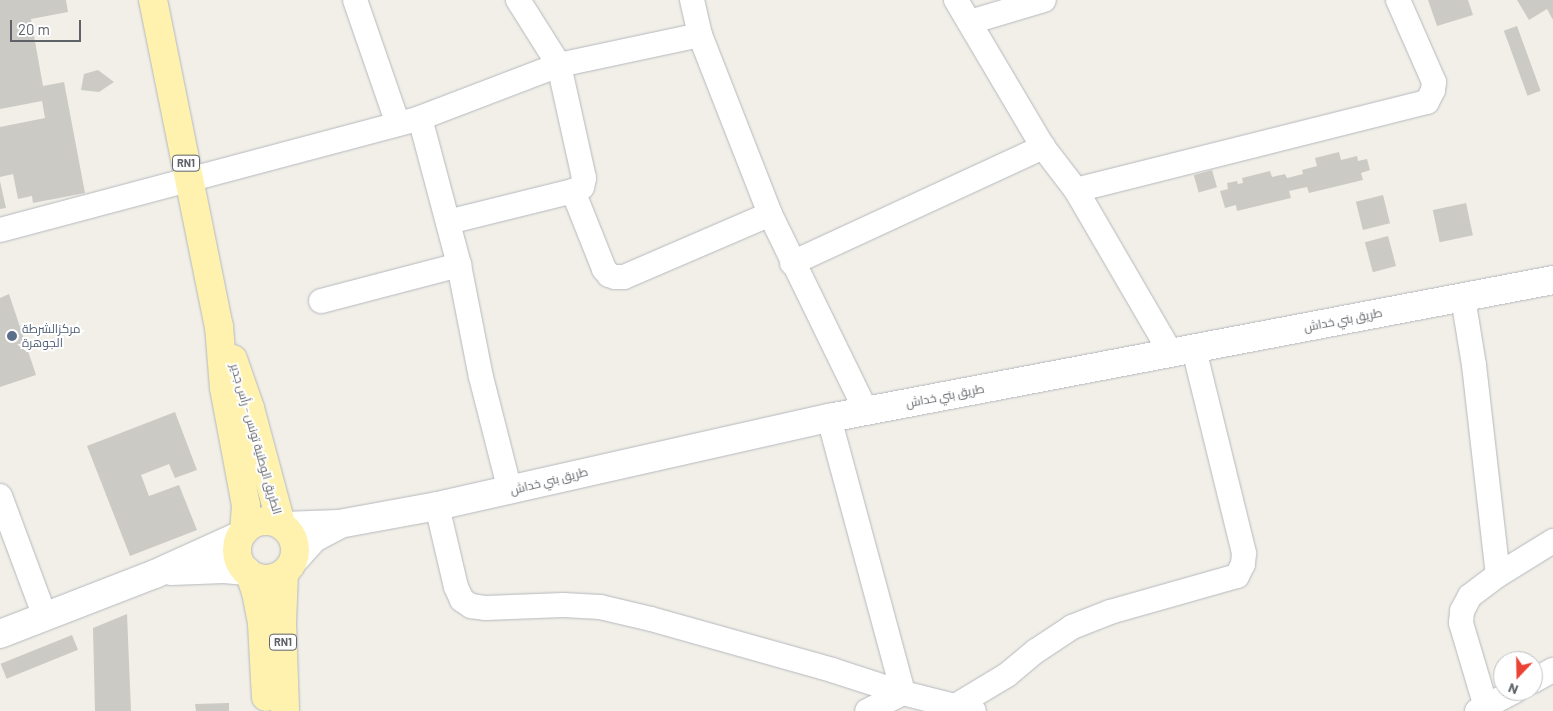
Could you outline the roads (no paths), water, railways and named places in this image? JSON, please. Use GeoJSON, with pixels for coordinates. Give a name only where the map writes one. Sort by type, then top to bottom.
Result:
{"type":"FeatureCollection","features":[{"type":"Feature","properties":{"kind":"main road","name":"الطريق الوطنية تونس - رأس جدير"},"geometry":{"type":"LineString","coordinates":[[153,0],[219,326],[224,388],[246,505],[242,533]]}},
{"type":"Feature","properties":{"kind":"main road","name":"طريق بني خداش"},"geometry":{"type":"LineString","coordinates":[[282,525],[339,524],[437,506],[829,418],[1553,280]]}},
{"type":"Feature","properties":{"kind":"main road","name":"الطريق الوطنية تونس - رأس جدير"},"geometry":{"type":"LineString","coordinates":[[219,326],[250,408],[282,525]]}},
{"type":"Feature","properties":{"kind":"main road"},"geometry":{"type":"LineString","coordinates":[[0,634],[155,574],[242,533],[250,525],[265,521],[282,525],[294,541],[289,566],[267,579],[248,573],[200,570],[155,574]]}},
{"type":"Feature","properties":{"kind":"main road","name":"طريق بني خداش"},"geometry":{"type":"LineString","coordinates":[[289,566],[314,538],[339,524]]}},
{"type":"Feature","properties":{"kind":"main road"},"geometry":{"type":"LineString","coordinates":[[242,533],[237,544],[237,554],[248,573]]}},
{"type":"Feature","properties":{"kind":"main road","name":"RN1"},"geometry":{"type":"LineString","coordinates":[[285,711],[282,606],[289,566]]}},
{"type":"Feature","properties":{"kind":"main road","name":"RN1"},"geometry":{"type":"LineString","coordinates":[[248,573],[256,592],[262,624],[267,711]]}},
{"type":"Feature","properties":{"kind":"street"},"geometry":{"type":"LineString","coordinates":[[354,0],[409,121],[448,222],[459,264],[481,377],[510,491]]}},
{"type":"Feature","properties":{"kind":"street"},"geometry":{"type":"LineString","coordinates":[[448,222],[573,191],[582,186],[584,178],[558,65],[518,0]]}},
{"type":"Feature","properties":{"kind":"street"},"geometry":{"type":"LineString","coordinates":[[692,0],[700,35],[770,214],[792,263],[866,411]]}},
{"type":"Feature","properties":{"kind":"street"},"geometry":{"type":"LineString","coordinates":[[437,506],[456,587],[462,600],[471,606],[486,608],[563,605],[600,607],[651,619],[832,670],[903,693],[966,708],[1036,651],[1072,627],[1110,612],[1237,576],[1243,564],[1244,552],[1182,351],[1076,190],[1043,147],[956,0]]}},
{"type":"Feature","properties":{"kind":"street"},"geometry":{"type":"LineString","coordinates":[[970,22],[1044,0]]}},
{"type":"Feature","properties":{"kind":"street"},"geometry":{"type":"LineString","coordinates":[[1076,190],[1426,102],[1433,90],[1434,82],[1398,0]]}},
{"type":"Feature","properties":{"kind":"street"},"geometry":{"type":"LineString","coordinates":[[0,230],[409,121],[558,65],[700,35]]}},
{"type":"Feature","properties":{"kind":"street"},"geometry":{"type":"LineString","coordinates":[[792,263],[1043,147]]}},
{"type":"Feature","properties":{"kind":"street"},"geometry":{"type":"LineString","coordinates":[[573,191],[604,269],[609,275],[615,277],[624,277],[770,214]]}},
{"type":"Feature","properties":{"kind":"street"},"geometry":{"type":"LineString","coordinates":[[321,301],[459,264]]}},
{"type":"Feature","properties":{"kind":"street"},"geometry":{"type":"LineString","coordinates":[[1462,298],[1474,366],[1498,575]]}},
{"type":"Feature","properties":{"kind":"street"},"geometry":{"type":"LineString","coordinates":[[829,418],[903,693]]}},
{"type":"Feature","properties":{"kind":"street"},"geometry":{"type":"LineString","coordinates":[[0,496],[44,617]]}},
{"type":"Feature","properties":{"kind":"street"},"geometry":{"type":"LineString","coordinates":[[1496,701],[1481,709],[1461,623],[1462,611],[1470,596],[1498,575],[1553,541]]}},
{"type":"Feature","properties":{"kind":"street"},"geometry":{"type":"LineString","coordinates":[[867,711],[903,693]]}},
{"type":"Feature","properties":{"kind":"place","name":"مركزالشرطة الجوهرة"},"geometry":{"type":"Point","coordinates":[12,336]}}]}
